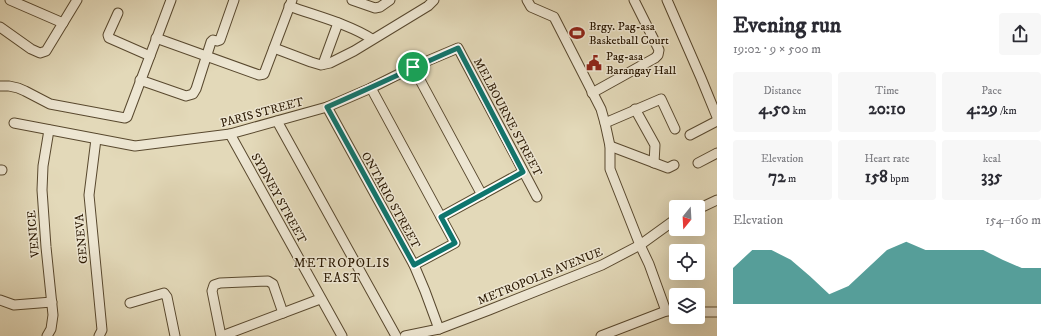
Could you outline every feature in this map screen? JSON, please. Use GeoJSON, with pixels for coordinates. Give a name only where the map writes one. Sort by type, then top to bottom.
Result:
{"type":"FeatureCollection","features":[{"type":"Feature","properties":{"kind":"street"},"geometry":{"type":"LineString","coordinates":[[10,0],[63,24]]}},
{"type":"Feature","properties":{"kind":"street"},"geometry":{"type":"LineString","coordinates":[[0,27],[31,49],[40,53],[46,51],[77,0]]}},
{"type":"Feature","properties":{"kind":"street"},"geometry":{"type":"LineString","coordinates":[[0,86],[18,88],[50,104],[125,118],[127,117],[171,0]]}},
{"type":"Feature","properties":{"kind":"street"},"geometry":{"type":"LineString","coordinates":[[140,80],[186,96],[193,94],[211,42],[213,40],[220,40],[234,0]]}},
{"type":"Feature","properties":{"kind":"street"},"geometry":{"type":"LineString","coordinates":[[352,0],[375,8],[380,8],[390,0]]}},
{"type":"Feature","properties":{"kind":"street"},"geometry":{"type":"LineString","coordinates":[[274,48],[312,62],[323,64],[330,63],[354,51],[428,6],[434,0]]}},
{"type":"Feature","properties":{"kind":"street"},"geometry":{"type":"LineString","coordinates":[[527,0],[531,7],[554,17],[600,109],[610,146],[610,169],[649,264],[666,311],[601,336]]}},
{"type":"Feature","properties":{"kind":"street"},"geometry":{"type":"LineString","coordinates":[[592,93],[658,55],[658,50],[634,0]]}},
{"type":"Feature","properties":{"kind":"street"},"geometry":{"type":"LineString","coordinates":[[667,0],[717,117]]}},
{"type":"Feature","properties":{"kind":"street"},"geometry":{"type":"LineString","coordinates":[[156,38],[259,75],[264,74],[291,3],[355,30],[372,39]]}},
{"type":"Feature","properties":{"kind":"street"},"geometry":{"type":"LineString","coordinates":[[118,13],[108,35],[109,38],[150,56]]}},
{"type":"Feature","properties":{"kind":"street"},"geometry":{"type":"LineString","coordinates":[[323,64],[338,23]]}},
{"type":"Feature","properties":{"kind":"street","name":"PARIS STREET"},"geometry":{"type":"LineString","coordinates":[[14,123],[135,146],[230,134],[327,107],[458,48]]}},
{"type":"Feature","properties":{"kind":"street","name":"MELBOURNE STREET"},"geometry":{"type":"LineString","coordinates":[[458,48],[537,197]]}},
{"type":"Feature","properties":{"kind":"street"},"geometry":{"type":"LineString","coordinates":[[413,67],[482,195]]}},
{"type":"Feature","properties":{"kind":"street"},"geometry":{"type":"LineString","coordinates":[[370,88],[455,243],[414,265]]}},
{"type":"Feature","properties":{"kind":"street"},"geometry":{"type":"LineString","coordinates":[[605,123],[635,109],[662,99],[675,129]]}},
{"type":"Feature","properties":{"kind":"street","name":"ONTARIO STREET"},"geometry":{"type":"LineString","coordinates":[[327,107],[414,265],[439,328]]}},
{"type":"Feature","properties":{"kind":"street"},"geometry":{"type":"LineString","coordinates":[[635,109],[655,146],[654,163]]}},
{"type":"Feature","properties":{"kind":"street"},"geometry":{"type":"LineString","coordinates":[[277,121],[396,336]]}},
{"type":"Feature","properties":{"kind":"street"},"geometry":{"type":"LineString","coordinates":[[690,135],[717,121]]}},
{"type":"Feature","properties":{"kind":"street","name":"VENICE"},"geometry":{"type":"LineString","coordinates":[[47,336],[51,329],[53,315],[42,190],[43,166],[49,130]]}},
{"type":"Feature","properties":{"kind":"street","name":"SYDNEY STREET"},"geometry":{"type":"LineString","coordinates":[[230,134],[320,299],[342,336]]}},
{"type":"Feature","properties":{"kind":"street","name":"GENEVA"},"geometry":{"type":"LineString","coordinates":[[96,139],[89,195],[102,330],[99,336]]}},
{"type":"Feature","properties":{"kind":"street"},"geometry":{"type":"LineString","coordinates":[[610,146],[668,168],[674,165]]}},
{"type":"Feature","properties":{"kind":"street"},"geometry":{"type":"LineString","coordinates":[[698,163],[717,153]]}},
{"type":"Feature","properties":{"kind":"street"},"geometry":{"type":"LineString","coordinates":[[441,217],[523,172]]}},
{"type":"Feature","properties":{"kind":"street"},"geometry":{"type":"LineString","coordinates":[[705,206],[717,200]]}},
{"type":"Feature","properties":{"kind":"street","name":"METROPOLIS AVENUE"},"geometry":{"type":"LineString","coordinates":[[405,336],[439,328],[489,310],[602,265],[640,245],[669,224]]}},
{"type":"Feature","properties":{"kind":"street"},"geometry":{"type":"LineString","coordinates":[[283,313],[273,284],[268,281],[220,283],[214,285],[212,291],[221,336],[283,313],[320,299]]}},
{"type":"Feature","properties":{"kind":"street"},"geometry":{"type":"LineString","coordinates":[[130,303],[164,293],[167,297],[175,336]]}},
{"type":"Feature","properties":{"kind":"street"},"geometry":{"type":"LineString","coordinates":[[0,300],[14,305],[52,302]]}},
{"type":"Feature","properties":{"kind":"street"},"geometry":{"type":"LineString","coordinates":[[705,312],[717,312]]}},
{"type":"Feature","properties":{"kind":"place","name":"Brgy. Pag-asa Basketball Court"},"geometry":{"type":"Point","coordinates":[577,33]}},
{"type":"Feature","properties":{"kind":"place","name":"Pag-asa Barangay Hall"},"geometry":{"type":"Point","coordinates":[594,63]}},
{"type":"Feature","properties":{"kind":"district","name":"METROPOLIS EAST"},"geometry":{"type":"Point","coordinates":[342,270]}},
{"type":"Feature","properties":{"kind":"route"},"geometry":{"type":"LineString","coordinates":[[458,48],[523,172],[441,217],[455,243],[414,265],[327,107],[413,67],[458,48]]}}]}
